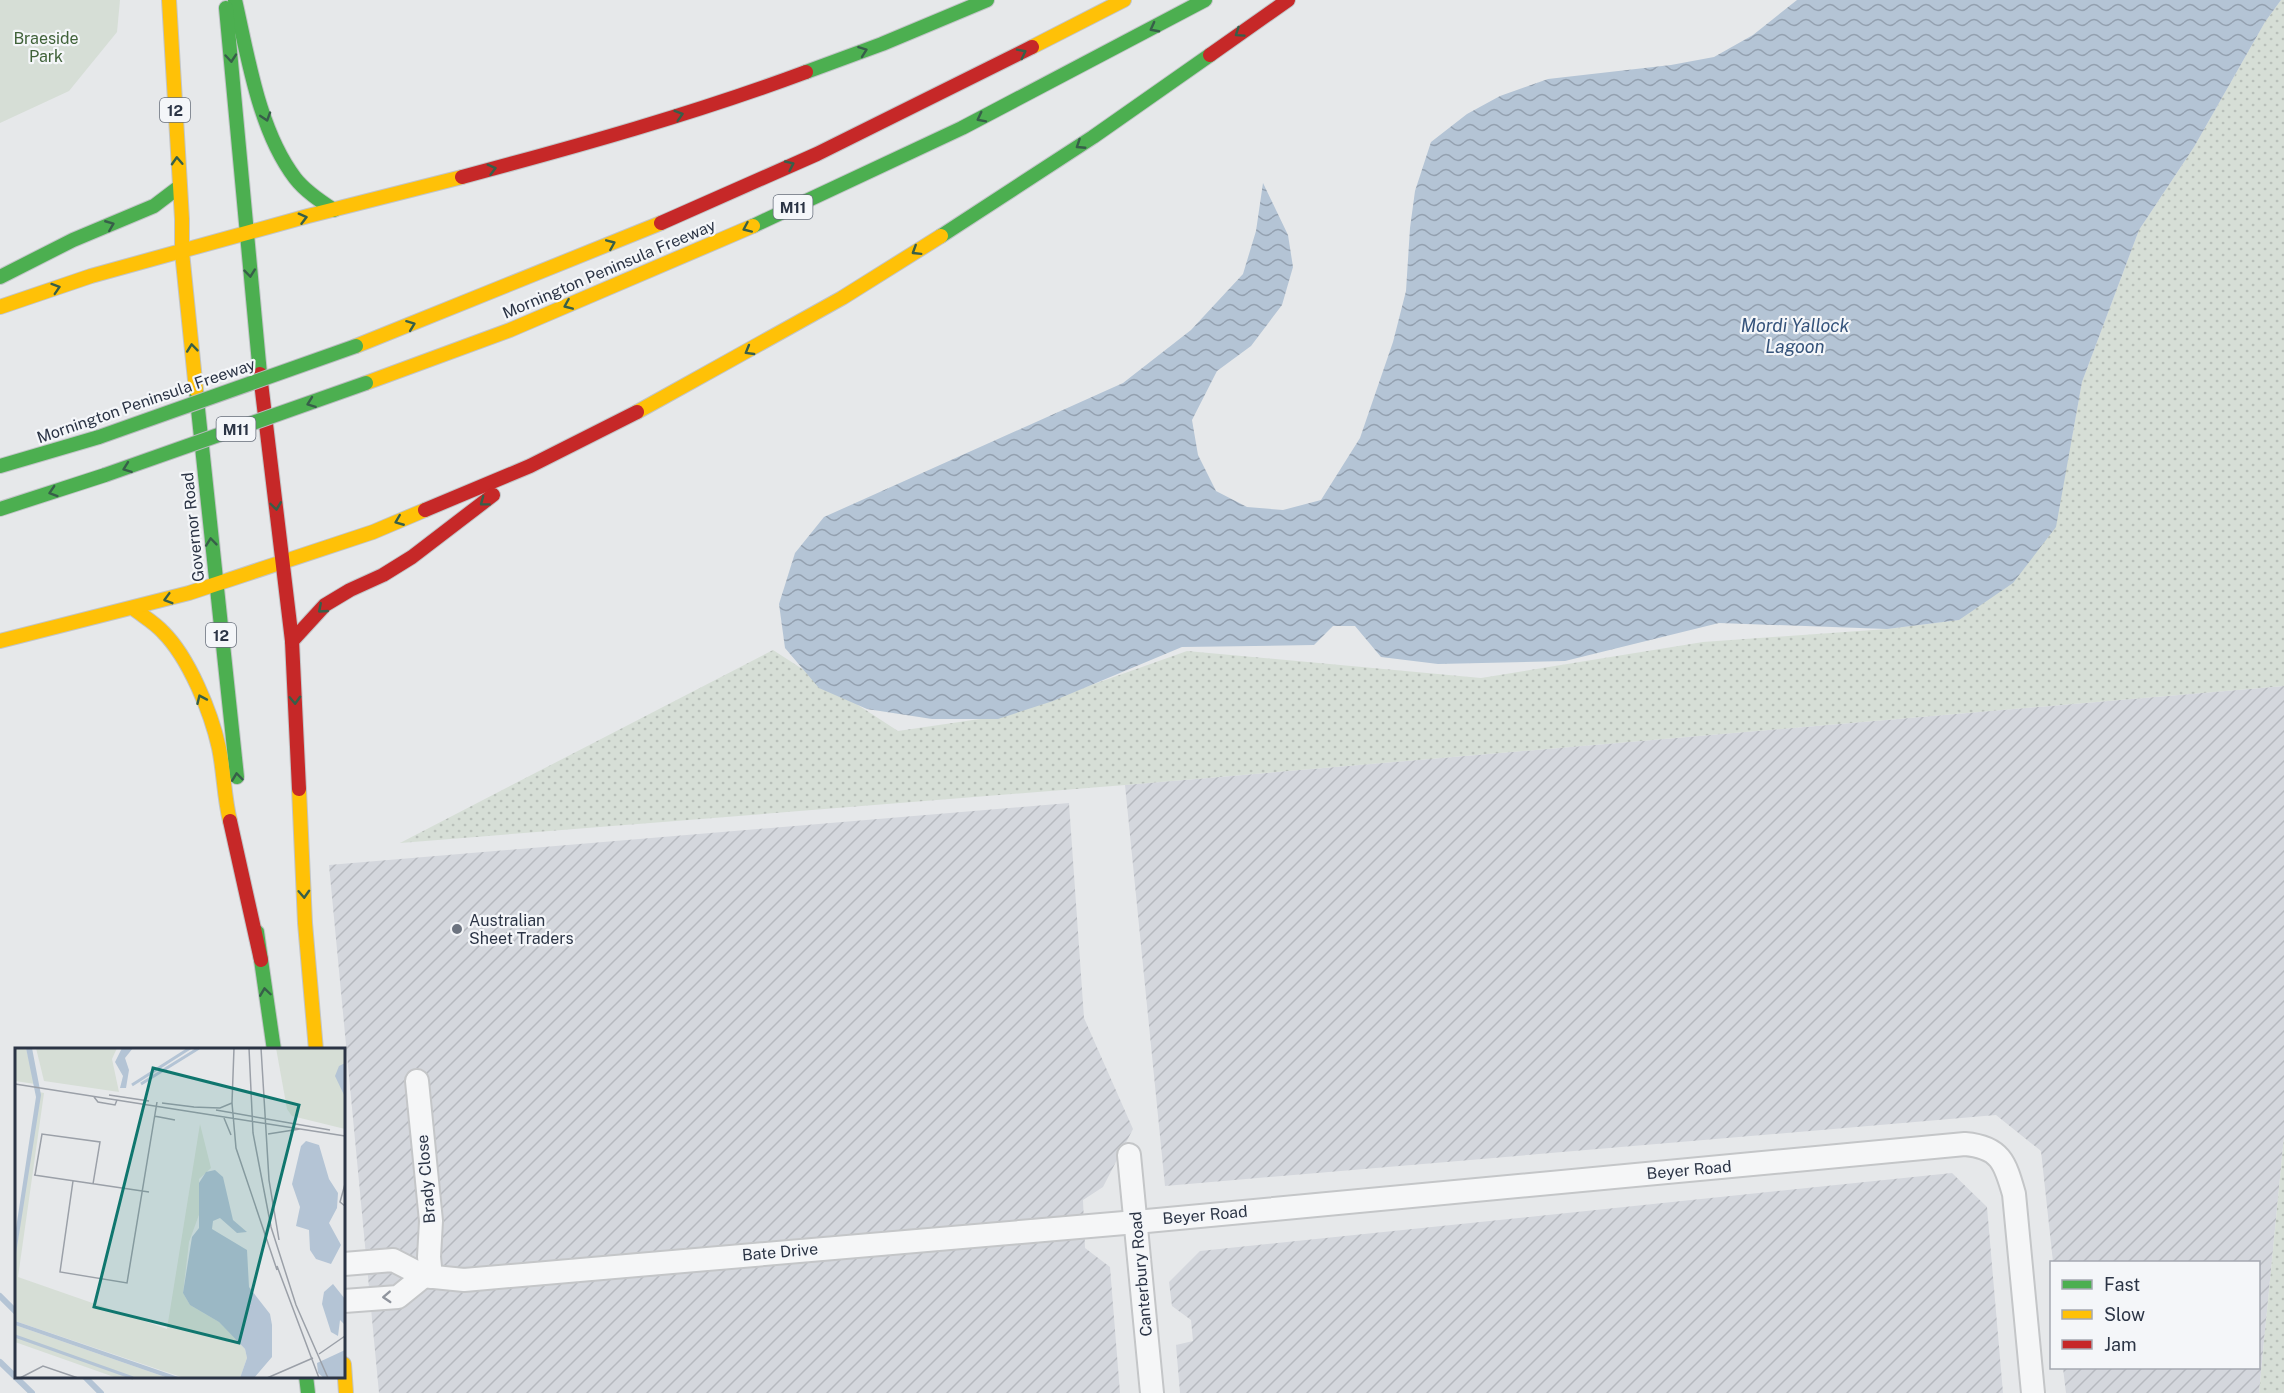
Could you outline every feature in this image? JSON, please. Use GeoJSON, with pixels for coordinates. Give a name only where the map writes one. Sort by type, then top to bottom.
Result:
{"type":"FeatureCollection","features":[{"type":"Feature","properties":{"kind":"main road","name":"Governor Road"},"geometry":{"type":"LineString","coordinates":[[169,0],[182,252],[232,739],[274,1048]]}},
{"type":"Feature","properties":{"kind":"main road"},"geometry":{"type":"LineString","coordinates":[[225,0],[268,448],[292,641],[305,923],[316,1048]]}},
{"type":"Feature","properties":{"kind":"main road"},"geometry":{"type":"LineString","coordinates":[[235,0],[254,78],[271,131],[295,177],[317,199],[334,210]]}},
{"type":"Feature","properties":{"kind":"main road"},"geometry":{"type":"LineString","coordinates":[[0,307],[91,276],[599,140],[742,96],[882,44],[987,0]]}},
{"type":"Feature","properties":{"kind":"main road","name":"Mornington Peninsula Freeway"},"geometry":{"type":"LineString","coordinates":[[0,466],[99,437],[356,346],[514,285],[714,201],[956,87],[1124,0]]}},
{"type":"Feature","properties":{"kind":"main road","name":"Mornington Peninsula Freeway"},"geometry":{"type":"LineString","coordinates":[[0,509],[105,476],[510,330],[752,226],[962,128],[1205,0]]}},
{"type":"Feature","properties":{"kind":"main road"},"geometry":{"type":"LineString","coordinates":[[0,641],[134,609],[373,532],[530,466],[616,424],[842,298],[1093,137],[1288,0]]}},
{"type":"Feature","properties":{"kind":"main road"},"geometry":{"type":"LineString","coordinates":[[0,277],[73,240],[154,206],[179,188]]}},
{"type":"Feature","properties":{"kind":"main road"},"geometry":{"type":"LineString","coordinates":[[292,641],[325,605],[412,557],[530,466]]}},
{"type":"Feature","properties":{"kind":"main road"},"geometry":{"type":"LineString","coordinates":[[134,609],[163,632],[183,658],[205,706],[219,748],[225,799],[261,960]]}},
{"type":"Feature","properties":{"kind":"main road"},"geometry":{"type":"LineString","coordinates":[[306,1378],[308,1393]]}},
{"type":"Feature","properties":{"kind":"main road"},"geometry":{"type":"LineString","coordinates":[[345,1378],[346,1393]]}},
{"type":"Feature","properties":{"kind":"street","name":"Brady Close"},"geometry":{"type":"LineString","coordinates":[[417,1081],[430,1221],[428,1277]]}},
{"type":"Feature","properties":{"kind":"street","name":"Beyer Road"},"geometry":{"type":"LineString","coordinates":[[1136,1222],[1953,1145],[1978,1145],[1993,1150],[2004,1164],[2014,1194],[2033,1393]]}},
{"type":"Feature","properties":{"kind":"street","name":"Canterbury Road"},"geometry":{"type":"LineString","coordinates":[[1129,1155],[1152,1393]]}},
{"type":"Feature","properties":{"kind":"street","name":"Bate Drive"},"geometry":{"type":"LineString","coordinates":[[345,1264],[393,1260],[428,1277],[464,1280],[1136,1222]]}},
{"type":"Feature","properties":{"kind":"street"},"geometry":{"type":"LineString","coordinates":[[345,1301],[398,1297],[428,1277]]}},
{"type":"Feature","properties":{"kind":"shaded area"},"geometry":{"type":"Polygon","coordinates":[[[2284,686],[2284,1137],[2259,1393],[2066,1393],[2063,1369],[2260,1369],[2260,1261],[2053,1261],[2041,1151],[1996,1115],[1165,1186],[1125,785],[2284,686]]]}},
{"type":"Feature","properties":{"kind":"shaded area"},"geometry":{"type":"Polygon","coordinates":[[[1069,803],[1084,1018],[1133,1129],[1103,1187],[1083,1200],[1085,1248],[1110,1267],[1120,1393],[379,1393],[329,865],[1069,803]]]}},
{"type":"Feature","properties":{"kind":"shaded area"},"geometry":{"type":"Polygon","coordinates":[[[1952,1173],[1987,1207],[2003,1393],[1180,1393],[1176,1345],[1193,1341],[1191,1320],[1172,1306],[1169,1282],[1200,1251],[1952,1173]]]}},
{"type":"Feature","properties":{"kind":"green space","name":"Braeside Park"},"geometry":{"type":"Polygon","coordinates":[[[0,0],[120,0],[117,32],[69,91],[0,123],[0,0]]]}},
{"type":"Feature","properties":{"kind":"green space"},"geometry":{"type":"Polygon","coordinates":[[[2281,0],[2284,0],[2284,686],[1125,785],[400,843],[773,650],[898,731],[1007,715],[1187,651],[1481,678],[1703,642],[1887,629],[1959,620],[2072,437],[2082,382],[2139,230],[2194,147],[2265,22],[2281,0]]]}},
{"type":"Feature","properties":{"kind":"green space"},"geometry":{"type":"Polygon","coordinates":[[[2284,1137],[2284,1393],[2259,1393],[2284,1137]]]}},
{"type":"Feature","properties":{"kind":"water","name":"Mordi Yallock Lagoon"},"geometry":{"type":"Polygon","coordinates":[[[1797,0],[2281,0],[2265,22],[2194,147],[2139,230],[2082,382],[2056,527],[2013,583],[1959,620],[1887,629],[1719,623],[1565,661],[1438,664],[1381,657],[1355,626],[1333,626],[1314,645],[1182,647],[1053,701],[998,719],[932,719],[867,709],[819,688],[785,648],[779,604],[795,553],[824,517],[1123,383],[1191,330],[1243,274],[1256,231],[1263,183],[1288,235],[1293,267],[1282,305],[1251,346],[1217,371],[1192,420],[1198,455],[1216,491],[1247,507],[1283,510],[1321,500],[1360,438],[1393,342],[1406,291],[1415,191],[1431,142],[1467,114],[1500,96],[1548,79],[1671,65],[1714,57],[1753,35],[1797,0]]]}},
{"type":"Feature","properties":{"kind":"waterway"},"geometry":{"type":"LineString","coordinates":[[0,1296],[15,1311]]}},
{"type":"Feature","properties":{"kind":"waterway"},"geometry":{"type":"LineString","coordinates":[[0,1362],[15,1377]]}},
{"type":"Feature","properties":{"kind":"waterway"},"geometry":{"type":"LineString","coordinates":[[17,1378],[32,1393]]}},
{"type":"Feature","properties":{"kind":"waterway"},"geometry":{"type":"LineString","coordinates":[[86,1378],[101,1393]]}},
{"type":"Feature","properties":{"kind":"traffic: fast"},"geometry":{"type":"LineString","coordinates":[[235,0],[256,93],[272,138],[299,183],[334,210]]}},
{"type":"Feature","properties":{"kind":"traffic: fast"},"geometry":{"type":"LineString","coordinates":[[806,72],[882,44],[987,0]]}},
{"type":"Feature","properties":{"kind":"traffic: fast"},"geometry":{"type":"LineString","coordinates":[[753,226],[962,128],[1205,0]]}},
{"type":"Feature","properties":{"kind":"traffic: fast"},"geometry":{"type":"LineString","coordinates":[[226,8],[260,374]]}},
{"type":"Feature","properties":{"kind":"traffic: fast"},"geometry":{"type":"LineString","coordinates":[[941,236],[1093,137],[1210,55]]}},
{"type":"Feature","properties":{"kind":"traffic: fast"},"geometry":{"type":"LineString","coordinates":[[0,277],[73,240],[154,206],[179,187]]}},
{"type":"Feature","properties":{"kind":"traffic: fast"},"geometry":{"type":"LineString","coordinates":[[99,437],[356,346]]}},
{"type":"Feature","properties":{"kind":"traffic: fast"},"geometry":{"type":"LineString","coordinates":[[105,475],[366,383]]}},
{"type":"Feature","properties":{"kind":"traffic: fast"},"geometry":{"type":"LineString","coordinates":[[196,390],[237,777]]}},
{"type":"Feature","properties":{"kind":"traffic: fast"},"geometry":{"type":"LineString","coordinates":[[0,466],[99,437]]}},
{"type":"Feature","properties":{"kind":"traffic: fast"},"geometry":{"type":"LineString","coordinates":[[0,509],[105,475]]}},
{"type":"Feature","properties":{"kind":"traffic: fast"},"geometry":{"type":"LineString","coordinates":[[257,932],[274,1048]]}},
{"type":"Feature","properties":{"kind":"traffic: fast"},"geometry":{"type":"LineString","coordinates":[[306,1378],[308,1393]]}},
{"type":"Feature","properties":{"kind":"traffic: slow"},"geometry":{"type":"LineString","coordinates":[[169,0],[182,252],[196,390]]}},
{"type":"Feature","properties":{"kind":"traffic: slow"},"geometry":{"type":"LineString","coordinates":[[1032,47],[1124,0]]}},
{"type":"Feature","properties":{"kind":"traffic: slow"},"geometry":{"type":"LineString","coordinates":[[0,307],[91,276],[308,216],[462,177]]}},
{"type":"Feature","properties":{"kind":"traffic: slow"},"geometry":{"type":"LineString","coordinates":[[356,346],[661,223]]}},
{"type":"Feature","properties":{"kind":"traffic: slow"},"geometry":{"type":"LineString","coordinates":[[366,383],[510,330],[753,226]]}},
{"type":"Feature","properties":{"kind":"traffic: slow"},"geometry":{"type":"LineString","coordinates":[[637,412],[842,298],[941,236]]}},
{"type":"Feature","properties":{"kind":"traffic: slow"},"geometry":{"type":"LineString","coordinates":[[0,641],[189,593],[373,532],[425,510]]}},
{"type":"Feature","properties":{"kind":"traffic: slow"},"geometry":{"type":"LineString","coordinates":[[134,609],[173,643],[198,686],[211,718],[219,748],[230,821]]}},
{"type":"Feature","properties":{"kind":"traffic: slow"},"geometry":{"type":"LineString","coordinates":[[299,789],[305,923],[316,1048]]}},
{"type":"Feature","properties":{"kind":"traffic: slow"},"geometry":{"type":"LineString","coordinates":[[345,1378],[346,1393]]}},
{"type":"Feature","properties":{"kind":"traffic: jam"},"geometry":{"type":"LineString","coordinates":[[1210,55],[1288,0]]}},
{"type":"Feature","properties":{"kind":"traffic: jam"},"geometry":{"type":"LineString","coordinates":[[661,223],[817,154],[1032,47]]}},
{"type":"Feature","properties":{"kind":"traffic: jam"},"geometry":{"type":"LineString","coordinates":[[462,177],[635,129],[806,72]]}},
{"type":"Feature","properties":{"kind":"traffic: jam"},"geometry":{"type":"LineString","coordinates":[[260,374],[292,641],[299,789]]}},
{"type":"Feature","properties":{"kind":"traffic: jam"},"geometry":{"type":"LineString","coordinates":[[425,510],[530,466],[637,412]]}},
{"type":"Feature","properties":{"kind":"traffic: jam"},"geometry":{"type":"LineString","coordinates":[[292,641],[325,605],[412,557],[493,495]]}},
{"type":"Feature","properties":{"kind":"traffic: jam"},"geometry":{"type":"LineString","coordinates":[[230,821],[261,960]]}},
{"type":"Feature","properties":{"kind":"place","name":"Australian Sheet Traders"},"geometry":{"type":"Point","coordinates":[457,929]}}]}
